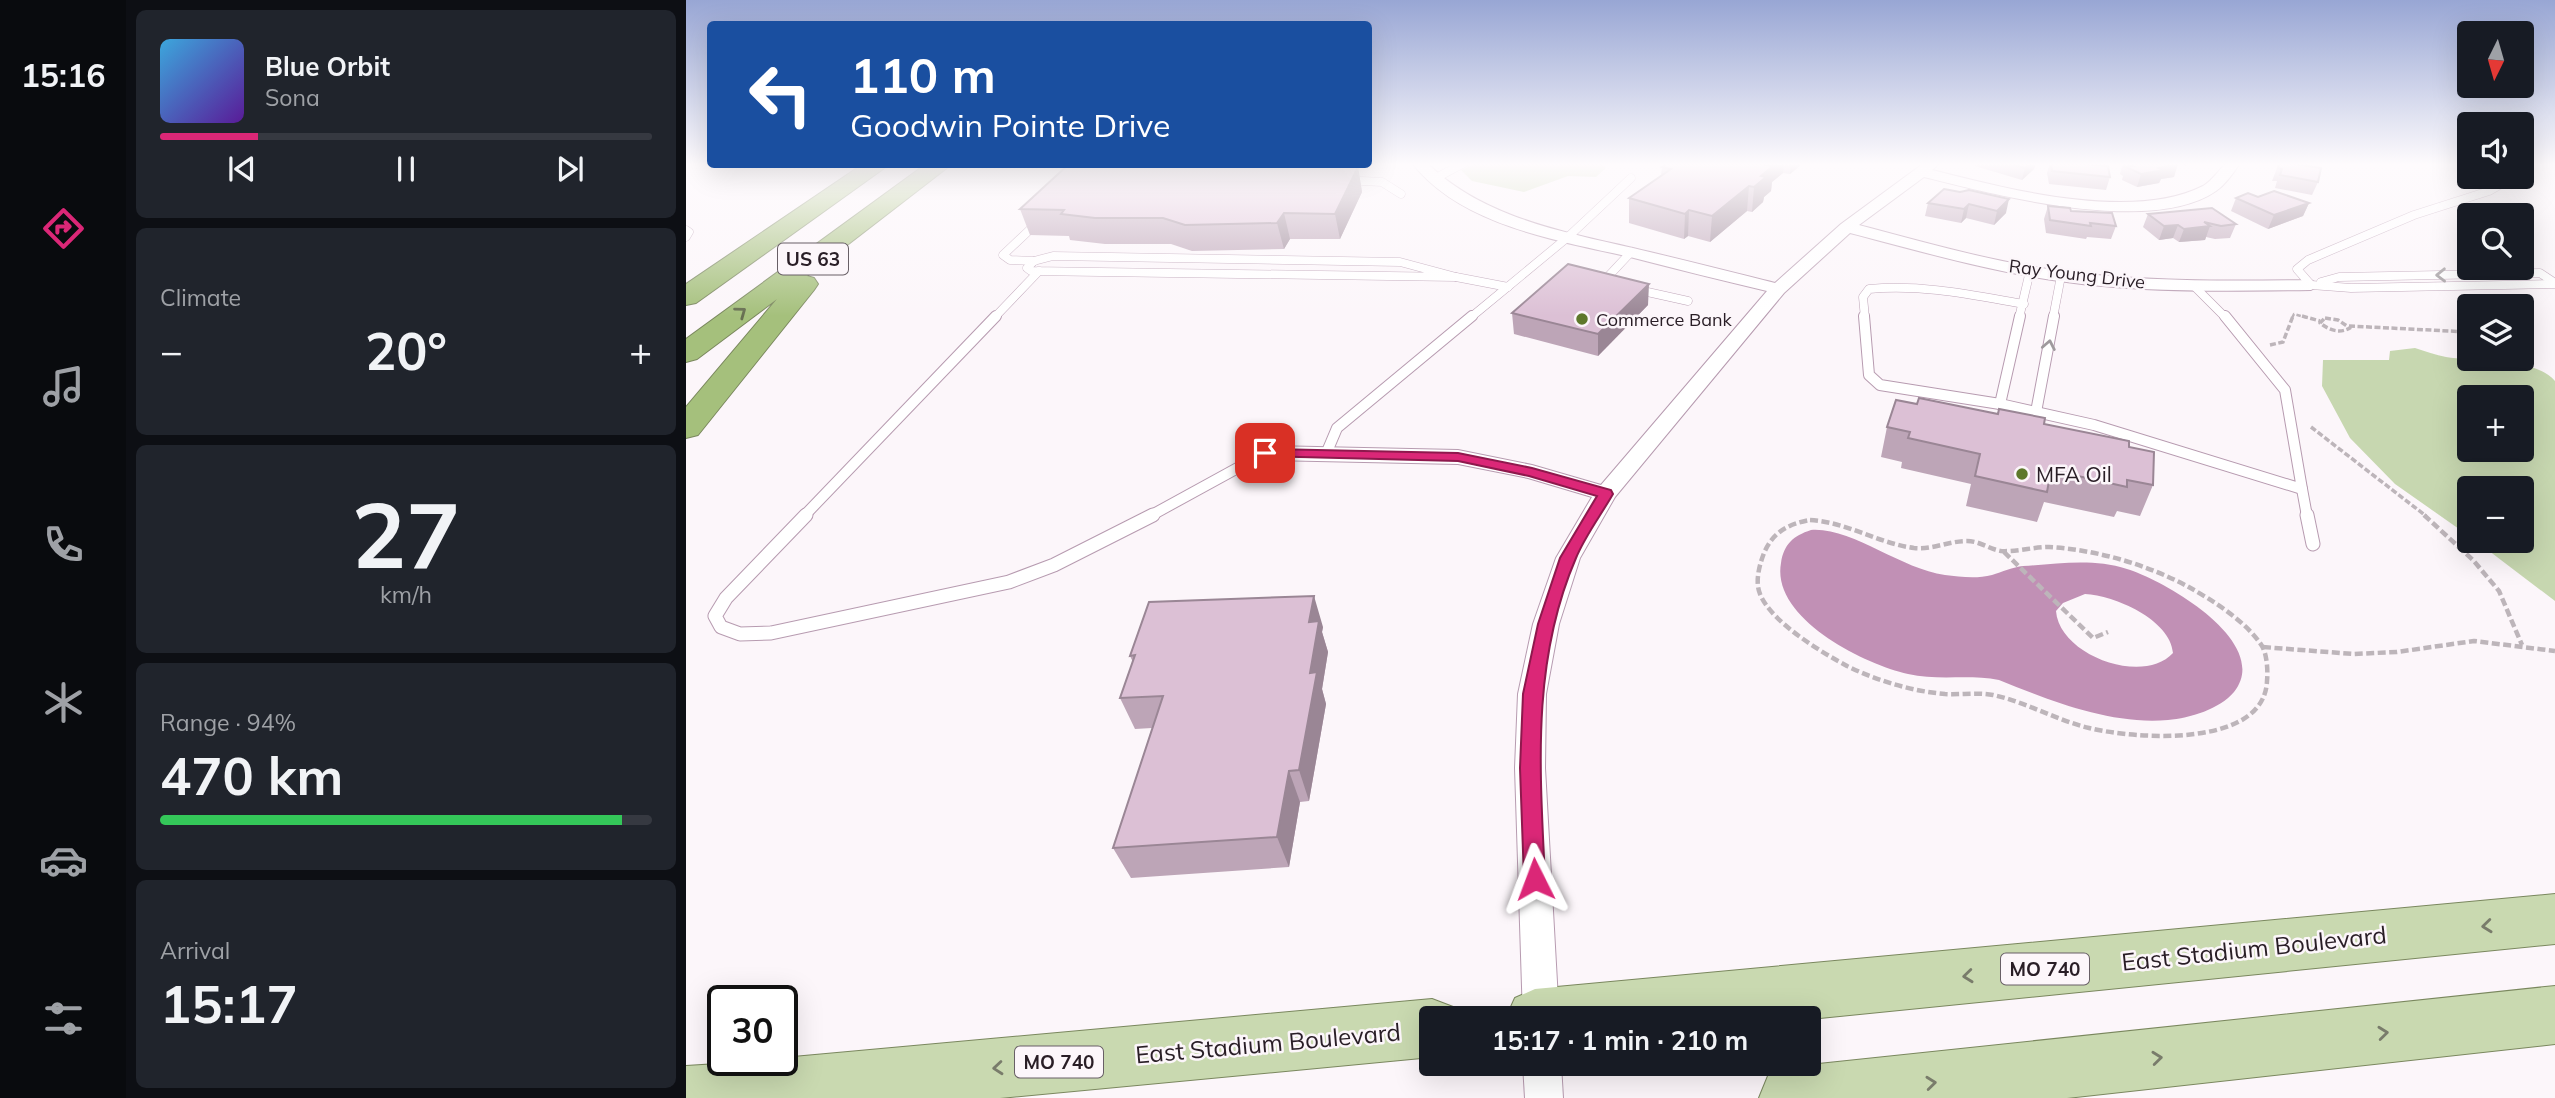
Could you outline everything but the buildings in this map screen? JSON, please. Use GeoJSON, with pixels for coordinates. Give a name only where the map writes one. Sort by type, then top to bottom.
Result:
{"type":"FeatureCollection","features":[{"type":"Feature","properties":{"kind":"highway"},"geometry":{"type":"LineString","coordinates":[[686,276],[799,214]]}},
{"type":"Feature","properties":{"kind":"highway","name":"US 63"},"geometry":{"type":"LineString","coordinates":[[686,297],[806,214]]}},
{"type":"Feature","properties":{"kind":"highway","name":"US 63"},"geometry":{"type":"LineString","coordinates":[[686,353],[874,214]]}},
{"type":"Feature","properties":{"kind":"highway"},"geometry":{"type":"LineString","coordinates":[[686,428],[842,238]]}},
{"type":"Feature","properties":{"kind":"main road","name":"East Stadium Boulevard"},"geometry":{"type":"LineString","coordinates":[[1664,1006],[2555,919]]}},
{"type":"Feature","properties":{"kind":"main road"},"geometry":{"type":"LineString","coordinates":[[1790,1098],[2555,1014]]}},
{"type":"Feature","properties":{"kind":"main road","name":"East Stadium Boulevard"},"geometry":{"type":"LineString","coordinates":[[686,1097],[1419,1029]]}},
{"type":"Feature","properties":{"kind":"street"},"geometry":{"type":"LineString","coordinates":[[1499,214],[1568,237],[1778,289]]}},
{"type":"Feature","properties":{"kind":"street"},"geometry":{"type":"LineString","coordinates":[[1540,1006],[1530,768],[1532,694],[1546,624],[1568,558],[1605,494],[1778,289],[1864,214]]}},
{"type":"Feature","properties":{"kind":"street","name":"Ray Young Drive"},"geometry":{"type":"LineString","coordinates":[[1847,227],[1948,254],[2061,276],[2194,286],[2311,285]]}},
{"type":"Feature","properties":{"kind":"street"},"geometry":{"type":"LineString","coordinates":[[1265,453],[1458,457],[1532,472],[1605,494]]}},
{"type":"Feature","properties":{"kind":"street"},"geometry":{"type":"LineString","coordinates":[[1543,1076],[1544,1098]]}},
{"type":"Feature","properties":{"kind":"lane"},"geometry":{"type":"LineString","coordinates":[[1326,454],[1338,428],[1593,214]]}},
{"type":"Feature","properties":{"kind":"lane"},"geometry":{"type":"LineString","coordinates":[[2416,214],[2308,260],[2297,269],[2311,285],[2351,288],[2555,284]]}},
{"type":"Feature","properties":{"kind":"lane"},"geometry":{"type":"LineString","coordinates":[[1043,216],[1003,254],[1010,260],[1037,266],[1457,277]]}},
{"type":"Feature","properties":{"kind":"lane"},"geometry":{"type":"LineString","coordinates":[[686,230],[689,232],[686,237]]}},
{"type":"Feature","properties":{"kind":"lane"},"geometry":{"type":"LineString","coordinates":[[1615,284],[1603,282],[1630,252]]}},
{"type":"Feature","properties":{"kind":"lane"},"geometry":{"type":"LineString","coordinates":[[1265,453],[1127,529],[1054,565],[1009,582],[771,633],[740,634],[721,627],[715,615],[726,598],[1037,266],[1053,256],[1400,262],[1508,287]]}},
{"type":"Feature","properties":{"kind":"lane"},"geometry":{"type":"LineString","coordinates":[[2000,404],[2030,271]]}},
{"type":"Feature","properties":{"kind":"lane"},"geometry":{"type":"LineString","coordinates":[[2036,412],[2061,276]]}},
{"type":"Feature","properties":{"kind":"lane"},"geometry":{"type":"LineString","coordinates":[[2194,286],[2213,302],[2285,390],[2313,544]]}},
{"type":"Feature","properties":{"kind":"lane"},"geometry":{"type":"LineString","coordinates":[[1627,287],[1688,301]]}},
{"type":"Feature","properties":{"kind":"lane"},"geometry":{"type":"LineString","coordinates":[[2024,304],[1884,287],[1869,289],[1863,297],[1869,375],[1881,385],[2000,404],[2106,429],[2302,489]]}},
{"type":"Feature","properties":{"kind":"path"},"geometry":{"type":"LineString","coordinates":[[2248,345],[2274,345],[2284,340],[2294,314],[2320,321],[2333,318],[2349,326],[2457,331]]}},
{"type":"Feature","properties":{"kind":"path"},"geometry":{"type":"LineString","coordinates":[[2320,321],[2322,325],[2334,330],[2347,331],[2349,326]]}},
{"type":"Feature","properties":{"kind":"path"},"geometry":{"type":"LineString","coordinates":[[2274,345],[2279,351]]}},
{"type":"Feature","properties":{"kind":"path"},"geometry":{"type":"LineString","coordinates":[[2308,423],[2346,456],[2410,502],[2473,560],[2499,591],[2522,646]]}},
{"type":"Feature","properties":{"kind":"path"},"geometry":{"type":"LineString","coordinates":[[1821,520],[1873,538],[1917,548],[1970,541],[2003,551],[2057,548],[2098,554],[2158,571],[2185,584],[2230,613],[2263,647],[2268,666],[2268,683],[2264,698],[2255,710],[2241,719],[2195,734],[2128,735],[2092,729],[1994,695],[1924,691],[1868,676],[1819,649],[1768,607],[1759,595],[1759,570],[1769,542],[1782,528],[1794,523],[1821,520]]}},
{"type":"Feature","properties":{"kind":"path"},"geometry":{"type":"LineString","coordinates":[[2003,551],[2093,638],[2108,632]]}},
{"type":"Feature","properties":{"kind":"path"},"geometry":{"type":"LineString","coordinates":[[2263,647],[2353,654],[2397,652],[2474,640],[2555,651]]}},
{"type":"Feature","properties":{"kind":"green space"},"geometry":{"type":"Polygon","coordinates":[[[2415,348],[2457,358],[2457,371],[2534,371],[2534,368],[2555,381],[2555,601],[2492,553],[2534,553],[2534,476],[2457,476],[2457,528],[2395,484],[2350,438],[2322,386],[2323,360],[2389,360],[2390,351],[2415,348]]]}},
{"type":"Feature","properties":{"kind":"shaded area"},"geometry":{"type":"Polygon","coordinates":[[[1827,531],[1843,535],[1911,565],[1945,575],[1980,577],[2019,567],[2062,563],[2101,564],[2127,569],[2166,586],[2210,617],[2228,635],[2239,654],[2242,673],[2234,692],[2213,708],[2177,719],[2146,721],[2081,710],[1999,680],[1919,676],[1889,669],[1845,649],[1824,635],[1805,620],[1790,602],[1782,583],[1782,556],[1794,538],[1805,532],[1827,531]],[[2085,594],[2063,603],[2056,611],[2061,627],[2071,641],[2104,661],[2124,666],[2142,667],[2159,662],[2173,653],[2170,641],[2152,620],[2125,604],[2085,594]]]}},
{"type":"Feature","properties":{"kind":"place","name":"Commerce Bank"},"geometry":{"type":"Point","coordinates":[1582,319]}},
{"type":"Feature","properties":{"kind":"place","name":"MFA Oil"},"geometry":{"type":"Point","coordinates":[2022,474]}},
{"type":"Feature","properties":{"kind":"route"},"geometry":{"type":"LineString","coordinates":[[1265,453],[1450,456],[1532,472],[1605,494],[1568,558],[1546,624],[1532,694],[1530,768],[1535,879]]}}]}
